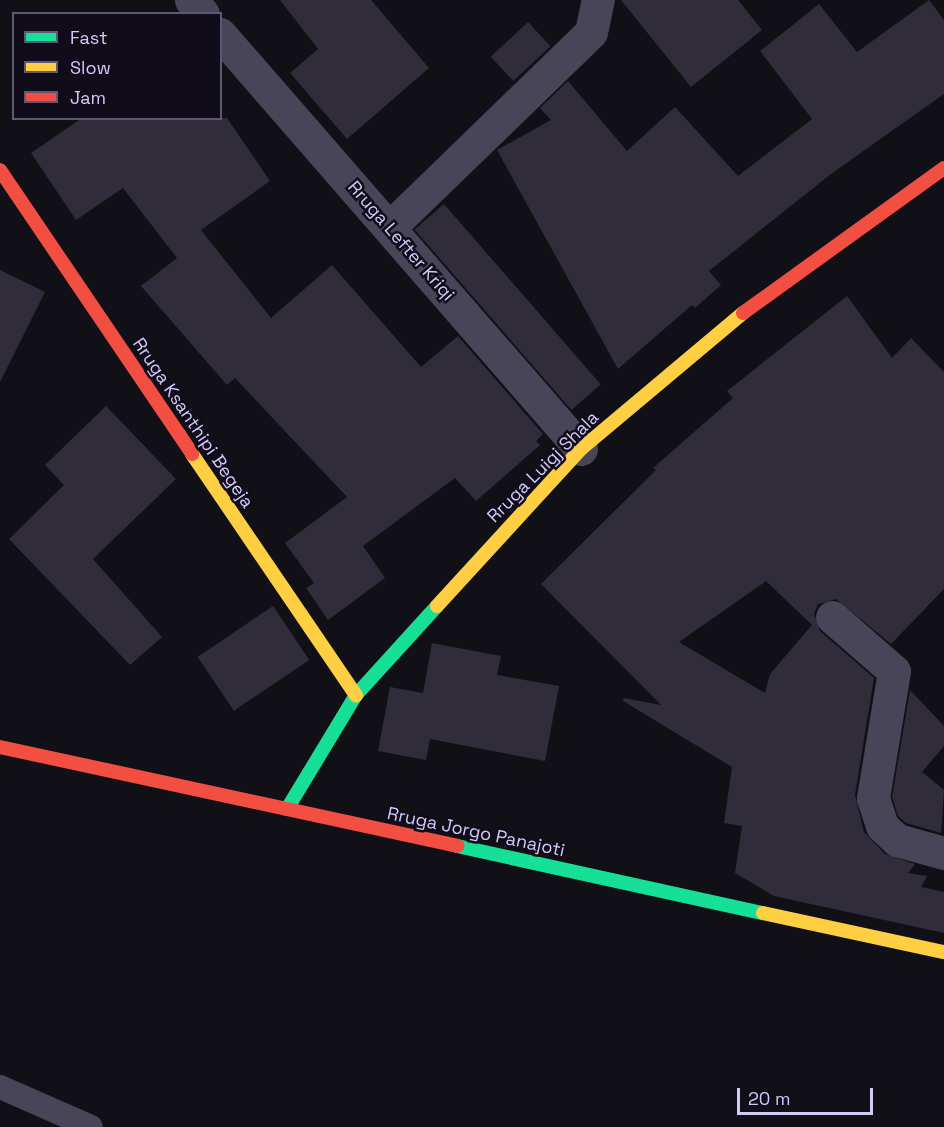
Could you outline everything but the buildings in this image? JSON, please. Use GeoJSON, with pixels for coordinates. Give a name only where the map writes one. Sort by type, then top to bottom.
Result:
{"type":"FeatureCollection","features":[{"type":"Feature","properties":{"kind":"street"},"geometry":{"type":"LineString","coordinates":[[191,0],[201,12]]}},
{"type":"Feature","properties":{"kind":"street"},"geometry":{"type":"LineString","coordinates":[[389,228],[591,32],[598,0]]}},
{"type":"Feature","properties":{"kind":"street","name":"Rruga Lefter Kriqi"},"geometry":{"type":"LineString","coordinates":[[222,36],[581,449]]}},
{"type":"Feature","properties":{"kind":"street","name":"Rruga Luigj Shala"},"geometry":{"type":"LineString","coordinates":[[287,809],[356,695],[581,449],[723,328],[944,168]]}},
{"type":"Feature","properties":{"kind":"street","name":"Rruga Ksanthipi Begeja"},"geometry":{"type":"LineString","coordinates":[[0,170],[356,695]]}},
{"type":"Feature","properties":{"kind":"street"},"geometry":{"type":"LineString","coordinates":[[832,617],[894,671],[873,798],[882,826],[897,840],[944,853]]}},
{"type":"Feature","properties":{"kind":"street","name":"Rruga Jorgo Panajoti"},"geometry":{"type":"LineString","coordinates":[[0,747],[944,952]]}},
{"type":"Feature","properties":{"kind":"lane"},"geometry":{"type":"LineString","coordinates":[[0,1087],[91,1127]]}},
{"type":"Feature","properties":{"kind":"traffic: fast"},"geometry":{"type":"LineString","coordinates":[[287,809],[356,695],[437,606]]}},
{"type":"Feature","properties":{"kind":"traffic: fast"},"geometry":{"type":"LineString","coordinates":[[457,846],[763,913]]}},
{"type":"Feature","properties":{"kind":"traffic: slow"},"geometry":{"type":"LineString","coordinates":[[437,606],[581,449],[743,313]]}},
{"type":"Feature","properties":{"kind":"traffic: slow"},"geometry":{"type":"LineString","coordinates":[[192,454],[356,695]]}},
{"type":"Feature","properties":{"kind":"traffic: slow"},"geometry":{"type":"LineString","coordinates":[[763,913],[944,952]]}},
{"type":"Feature","properties":{"kind":"traffic: jam"},"geometry":{"type":"LineString","coordinates":[[743,313],[944,168]]}},
{"type":"Feature","properties":{"kind":"traffic: jam"},"geometry":{"type":"LineString","coordinates":[[0,170],[192,454]]}},
{"type":"Feature","properties":{"kind":"traffic: jam"},"geometry":{"type":"LineString","coordinates":[[0,747],[457,846]]}}]}
